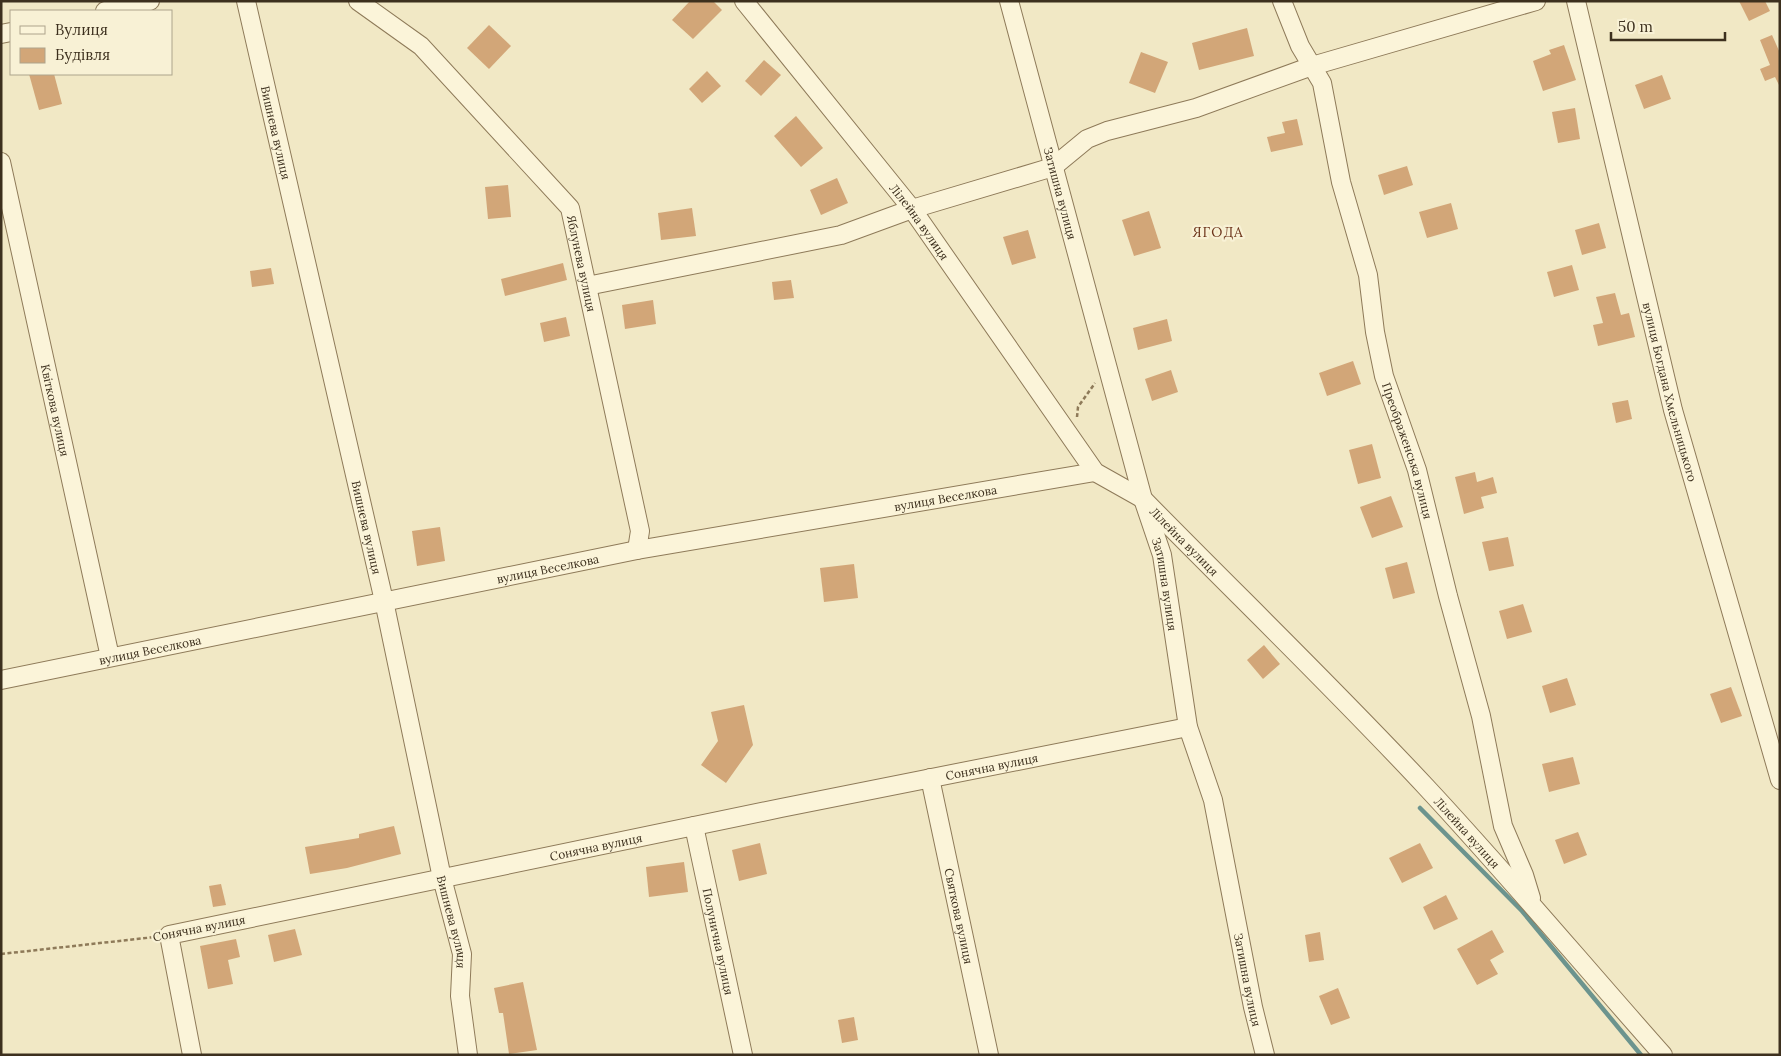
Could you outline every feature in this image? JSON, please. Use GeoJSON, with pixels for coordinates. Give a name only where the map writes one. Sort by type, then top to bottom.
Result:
{"type":"FeatureCollection","features":[{"type":"Feature","properties":{"kind":"street"},"geometry":{"type":"LineString","coordinates":[[110,10],[150,1]]}},
{"type":"Feature","properties":{"kind":"street","name":"Вишнева вулиця"},"geometry":{"type":"LineString","coordinates":[[246,1],[384,601],[442,878],[462,954],[460,996],[468,1055]]}},
{"type":"Feature","properties":{"kind":"street","name":"Яблунева вулиця"},"geometry":{"type":"LineString","coordinates":[[358,1],[421,46],[570,208],[640,531],[637,550]]}},
{"type":"Feature","properties":{"kind":"street","name":"Лілейна вулиця"},"geometry":{"type":"LineString","coordinates":[[744,1],[912,209],[1095,472],[1143,499],[1426,787],[1532,903],[1560,940],[1663,1055]]}},
{"type":"Feature","properties":{"kind":"street","name":"Затишна вулиця"},"geometry":{"type":"LineString","coordinates":[[1009,1],[1143,499],[1162,555],[1188,727],[1213,800],[1252,1006],[1265,1055]]}},
{"type":"Feature","properties":{"kind":"street","name":"Преображенська вулиця"},"geometry":{"type":"LineString","coordinates":[[1282,1],[1300,46],[1322,83],[1341,182],[1368,276],[1375,332],[1384,376],[1417,470],[1481,716],[1503,826],[1524,875],[1532,903]]}},
{"type":"Feature","properties":{"kind":"street"},"geometry":{"type":"LineString","coordinates":[[587,286],[841,235],[912,209],[1053,167],[1087,139],[1196,108],[1312,66],[1536,1]]}},
{"type":"Feature","properties":{"kind":"street","name":"вулиця Богдана Хмельницького"},"geometry":{"type":"LineString","coordinates":[[1576,1],[1674,410],[1780,780]]}},
{"type":"Feature","properties":{"kind":"street","name":"Квіткова вулиця"},"geometry":{"type":"LineString","coordinates":[[1,162],[110,657]]}},
{"type":"Feature","properties":{"kind":"street","name":"вулиця Веселкова"},"geometry":{"type":"LineString","coordinates":[[1,680],[637,550],[1095,472]]}},
{"type":"Feature","properties":{"kind":"street","name":"Сонячна вулиця"},"geometry":{"type":"LineString","coordinates":[[169,935],[694,826],[1188,727]]}},
{"type":"Feature","properties":{"kind":"street","name":"Святкова вулиця"},"geometry":{"type":"LineString","coordinates":[[930,778],[989,1055]]}},
{"type":"Feature","properties":{"kind":"street","name":"Полунична вулиця"},"geometry":{"type":"LineString","coordinates":[[694,826],[743,1055]]}},
{"type":"Feature","properties":{"kind":"street"},"geometry":{"type":"LineString","coordinates":[[169,935],[192,1055]]}},
{"type":"Feature","properties":{"kind":"path","name":"Сонячна вулиця"},"geometry":{"type":"LineString","coordinates":[[1,954],[169,935]]}},
{"type":"Feature","properties":{"kind":"building"},"geometry":{"type":"Polygon","coordinates":[[[690,1],[713,1],[722,10],[693,39],[672,20],[690,1]]]}},
{"type":"Feature","properties":{"kind":"building"},"geometry":{"type":"Polygon","coordinates":[[[1739,1],[1765,1],[1770,11],[1749,21],[1739,1]]]}},
{"type":"Feature","properties":{"kind":"building"},"geometry":{"type":"Polygon","coordinates":[[[489,25],[511,46],[489,69],[467,48],[489,25]]]}},
{"type":"Feature","properties":{"kind":"building"},"geometry":{"type":"Polygon","coordinates":[[[1247,28],[1254,56],[1199,70],[1192,43],[1247,28]]]}},
{"type":"Feature","properties":{"kind":"building"},"geometry":{"type":"Polygon","coordinates":[[[1772,35],[1780,53],[1780,87],[1775,77],[1765,81],[1760,69],[1770,65],[1760,40],[1772,35]]]}},
{"type":"Feature","properties":{"kind":"building"},"geometry":{"type":"Polygon","coordinates":[[[1564,45],[1576,80],[1543,91],[1533,61],[1551,54],[1549,50],[1564,45]]]}},
{"type":"Feature","properties":{"kind":"building"},"geometry":{"type":"Polygon","coordinates":[[[1141,52],[1168,62],[1155,93],[1129,83],[1141,52]]]}},
{"type":"Feature","properties":{"kind":"building"},"geometry":{"type":"Polygon","coordinates":[[[764,60],[781,75],[761,96],[745,81],[764,60]]]}},
{"type":"Feature","properties":{"kind":"building"},"geometry":{"type":"Polygon","coordinates":[[[707,71],[721,86],[702,103],[689,89],[707,71]]]}},
{"type":"Feature","properties":{"kind":"building"},"geometry":{"type":"Polygon","coordinates":[[[29,75],[54,75],[62,104],[39,110],[29,75]]]}},
{"type":"Feature","properties":{"kind":"building"},"geometry":{"type":"Polygon","coordinates":[[[1662,75],[1671,99],[1644,109],[1635,85],[1662,75]]]}},
{"type":"Feature","properties":{"kind":"building"},"geometry":{"type":"Polygon","coordinates":[[[1575,108],[1580,139],[1558,143],[1552,112],[1575,108]]]}},
{"type":"Feature","properties":{"kind":"building"},"geometry":{"type":"Polygon","coordinates":[[[796,116],[823,148],[801,167],[774,136],[796,116]]]}},
{"type":"Feature","properties":{"kind":"building"},"geometry":{"type":"Polygon","coordinates":[[[1297,119],[1303,145],[1271,152],[1267,137],[1285,133],[1282,122],[1297,119]]]}},
{"type":"Feature","properties":{"kind":"building"},"geometry":{"type":"Polygon","coordinates":[[[1407,166],[1413,185],[1384,195],[1378,175],[1407,166]]]}},
{"type":"Feature","properties":{"kind":"building"},"geometry":{"type":"Polygon","coordinates":[[[837,178],[848,203],[821,215],[810,190],[837,178]]]}},
{"type":"Feature","properties":{"kind":"building"},"geometry":{"type":"Polygon","coordinates":[[[508,185],[511,217],[488,219],[485,187],[508,185]]]}},
{"type":"Feature","properties":{"kind":"building"},"geometry":{"type":"Polygon","coordinates":[[[1451,203],[1458,229],[1427,238],[1419,212],[1451,203]]]}},
{"type":"Feature","properties":{"kind":"building"},"geometry":{"type":"Polygon","coordinates":[[[692,208],[696,236],[661,240],[658,213],[692,208]]]}},
{"type":"Feature","properties":{"kind":"building"},"geometry":{"type":"Polygon","coordinates":[[[1149,211],[1161,248],[1134,256],[1122,220],[1149,211]]]}},
{"type":"Feature","properties":{"kind":"building"},"geometry":{"type":"Polygon","coordinates":[[[1599,223],[1606,248],[1582,255],[1575,230],[1599,223]]]}},
{"type":"Feature","properties":{"kind":"building"},"geometry":{"type":"Polygon","coordinates":[[[1028,230],[1036,258],[1012,265],[1003,237],[1028,230]]]}},
{"type":"Feature","properties":{"kind":"building"},"geometry":{"type":"Polygon","coordinates":[[[563,263],[567,280],[505,296],[501,279],[563,263]]]}},
{"type":"Feature","properties":{"kind":"building"},"geometry":{"type":"Polygon","coordinates":[[[1572,265],[1579,290],[1554,297],[1547,272],[1572,265]]]}},
{"type":"Feature","properties":{"kind":"building"},"geometry":{"type":"Polygon","coordinates":[[[271,268],[274,284],[252,287],[250,271],[271,268]]]}},
{"type":"Feature","properties":{"kind":"building"},"geometry":{"type":"Polygon","coordinates":[[[791,280],[794,298],[774,300],[772,282],[791,280]]]}},
{"type":"Feature","properties":{"kind":"building"},"geometry":{"type":"Polygon","coordinates":[[[1615,293],[1621,315],[1629,313],[1635,337],[1598,346],[1593,325],[1603,323],[1596,297],[1615,293]]]}},
{"type":"Feature","properties":{"kind":"building"},"geometry":{"type":"Polygon","coordinates":[[[653,300],[656,324],[625,329],[622,305],[653,300]]]}},
{"type":"Feature","properties":{"kind":"building"},"geometry":{"type":"Polygon","coordinates":[[[566,317],[570,336],[544,342],[540,323],[566,317]]]}},
{"type":"Feature","properties":{"kind":"building"},"geometry":{"type":"Polygon","coordinates":[[[1167,319],[1172,341],[1138,350],[1133,328],[1167,319]]]}},
{"type":"Feature","properties":{"kind":"building"},"geometry":{"type":"Polygon","coordinates":[[[1353,361],[1361,384],[1327,396],[1319,373],[1353,361]]]}},
{"type":"Feature","properties":{"kind":"building"},"geometry":{"type":"Polygon","coordinates":[[[1171,370],[1178,392],[1152,401],[1145,379],[1171,370]]]}},
{"type":"Feature","properties":{"kind":"building"},"geometry":{"type":"Polygon","coordinates":[[[1628,400],[1632,419],[1616,423],[1612,403],[1628,400]]]}},
{"type":"Feature","properties":{"kind":"building"},"geometry":{"type":"Polygon","coordinates":[[[1372,444],[1381,478],[1358,484],[1349,450],[1372,444]]]}},
{"type":"Feature","properties":{"kind":"building"},"geometry":{"type":"Polygon","coordinates":[[[1475,472],[1477,482],[1493,477],[1497,493],[1481,497],[1484,508],[1464,514],[1455,477],[1475,472]]]}},
{"type":"Feature","properties":{"kind":"building"},"geometry":{"type":"Polygon","coordinates":[[[1391,496],[1403,527],[1372,538],[1360,507],[1391,496]]]}},
{"type":"Feature","properties":{"kind":"building"},"geometry":{"type":"Polygon","coordinates":[[[440,527],[445,561],[417,566],[412,531],[440,527]]]}},
{"type":"Feature","properties":{"kind":"building"},"geometry":{"type":"Polygon","coordinates":[[[1508,537],[1514,566],[1489,571],[1482,542],[1508,537]]]}},
{"type":"Feature","properties":{"kind":"building"},"geometry":{"type":"Polygon","coordinates":[[[1407,562],[1415,593],[1393,599],[1385,568],[1407,562]]]}},
{"type":"Feature","properties":{"kind":"building"},"geometry":{"type":"Polygon","coordinates":[[[854,564],[858,598],[824,602],[820,568],[854,564]]]}},
{"type":"Feature","properties":{"kind":"building"},"geometry":{"type":"Polygon","coordinates":[[[1523,604],[1532,632],[1507,639],[1499,611],[1523,604]]]}},
{"type":"Feature","properties":{"kind":"building"},"geometry":{"type":"Polygon","coordinates":[[[1264,645],[1280,664],[1263,679],[1247,660],[1264,645]]]}},
{"type":"Feature","properties":{"kind":"building"},"geometry":{"type":"Polygon","coordinates":[[[1567,678],[1576,705],[1550,713],[1542,686],[1567,678]]]}},
{"type":"Feature","properties":{"kind":"building"},"geometry":{"type":"Polygon","coordinates":[[[1731,687],[1742,716],[1721,723],[1710,694],[1731,687]]]}},
{"type":"Feature","properties":{"kind":"building"},"geometry":{"type":"Polygon","coordinates":[[[744,705],[753,745],[726,783],[701,765],[718,741],[711,712],[744,705]]]}},
{"type":"Feature","properties":{"kind":"building"},"geometry":{"type":"Polygon","coordinates":[[[1573,757],[1580,784],[1549,792],[1542,764],[1573,757]]]}},
{"type":"Feature","properties":{"kind":"building"},"geometry":{"type":"Polygon","coordinates":[[[394,826],[401,854],[347,868],[310,874],[305,847],[359,838],[359,834],[394,826]]]}},
{"type":"Feature","properties":{"kind":"building"},"geometry":{"type":"Polygon","coordinates":[[[1578,832],[1587,855],[1564,864],[1555,840],[1578,832]]]}},
{"type":"Feature","properties":{"kind":"building"},"geometry":{"type":"Polygon","coordinates":[[[760,843],[767,874],[739,881],[732,850],[760,843]]]}},
{"type":"Feature","properties":{"kind":"building"},"geometry":{"type":"Polygon","coordinates":[[[1420,843],[1433,868],[1402,883],[1389,858],[1420,843]]]}},
{"type":"Feature","properties":{"kind":"building"},"geometry":{"type":"Polygon","coordinates":[[[684,862],[688,892],[649,897],[646,867],[684,862]]]}},
{"type":"Feature","properties":{"kind":"building"},"geometry":{"type":"Polygon","coordinates":[[[221,884],[226,905],[213,907],[209,886],[221,884]]]}},
{"type":"Feature","properties":{"kind":"building"},"geometry":{"type":"Polygon","coordinates":[[[1446,895],[1458,919],[1434,930],[1423,907],[1446,895]]]}},
{"type":"Feature","properties":{"kind":"building"},"geometry":{"type":"Polygon","coordinates":[[[295,929],[302,955],[274,962],[268,935],[295,929]]]}},
{"type":"Feature","properties":{"kind":"building"},"geometry":{"type":"Polygon","coordinates":[[[1492,930],[1504,952],[1490,960],[1498,974],[1477,985],[1457,949],[1492,930]]]}},
{"type":"Feature","properties":{"kind":"building"},"geometry":{"type":"Polygon","coordinates":[[[1320,932],[1324,960],[1309,962],[1305,935],[1320,932]]]}},
{"type":"Feature","properties":{"kind":"building"},"geometry":{"type":"Polygon","coordinates":[[[236,939],[240,957],[228,960],[233,984],[208,989],[200,946],[236,939]]]}},
{"type":"Feature","properties":{"kind":"building"},"geometry":{"type":"Polygon","coordinates":[[[523,982],[537,1050],[509,1054],[503,1013],[499,1013],[494,988],[523,982]]]}},
{"type":"Feature","properties":{"kind":"building"},"geometry":{"type":"Polygon","coordinates":[[[1338,988],[1350,1018],[1331,1025],[1319,996],[1338,988]]]}},
{"type":"Feature","properties":{"kind":"building"},"geometry":{"type":"Polygon","coordinates":[[[854,1017],[858,1040],[842,1043],[838,1020],[854,1017]]]}},
{"type":"Feature","properties":{"kind":"waterway"},"geometry":{"type":"LineString","coordinates":[[1420,808],[1522,911],[1641,1055]]}},
{"type":"Feature","properties":{"kind":"district","name":"ЯГОДА"},"geometry":{"type":"Point","coordinates":[1218,232]}}]}
